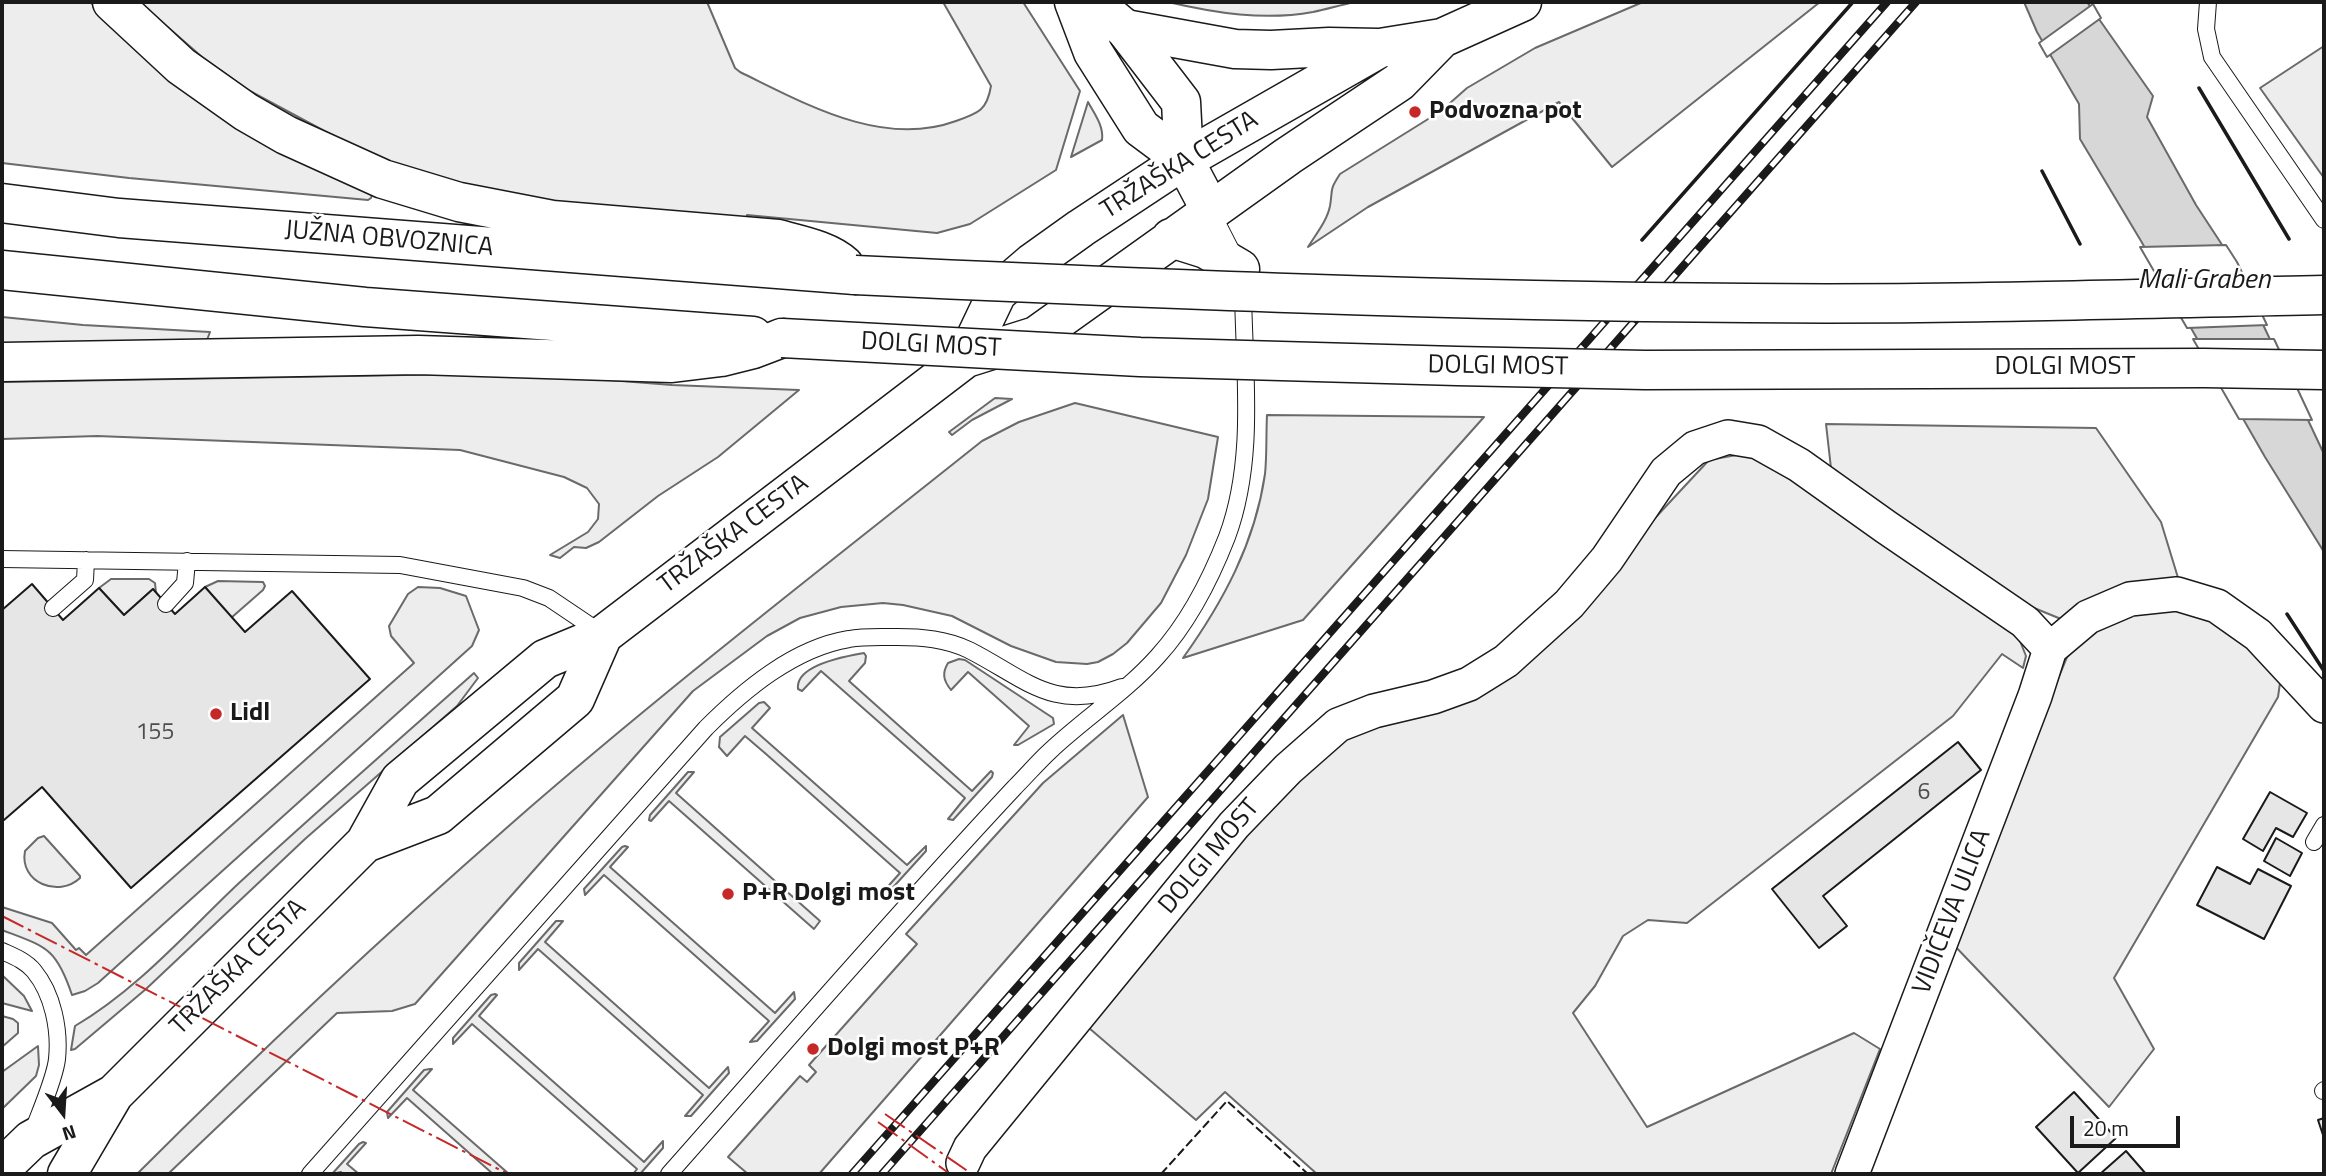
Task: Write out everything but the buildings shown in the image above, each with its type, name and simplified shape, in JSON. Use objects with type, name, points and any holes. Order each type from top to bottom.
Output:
[{"type":"main road","points":[[112,2],[181,66],[246,112],[286,135],[383,179],[459,202],[552,220],[778,255],[839,261],[855,275],[1350,297],[1735,303],[2324,295]]},
{"type":"main road","points":[[1074,2],[1093,52],[1141,128],[1184,160],[1212,211]]},
{"type":"main road","points":[[1093,2],[1125,29],[1181,102],[1184,160]]},
{"type":"main road","name":"TRŽAŠKA CESTA","points":[[966,358],[997,293],[1032,263],[1081,228],[1184,160],[1380,48],[1442,38],[1522,2]]},
{"type":"main road","points":[[1125,29],[1235,49],[1380,48]]},
{"type":"main road","name":"TRŽAŠKA CESTA","points":[[67,1174],[114,1094],[365,843],[400,780],[545,659],[603,635],[966,358],[1036,336],[1171,238],[1399,82],[1442,38]]},
{"type":"main road","name":"JUŽNA OBVOZNICA","points":[[2,204],[132,219],[778,255]]},
{"type":"main road","points":[[1171,238],[1206,249],[1240,269]]},
{"type":"main road","points":[[2,270],[365,307],[672,347]]},
{"type":"main road","name":"DOLGI MOST","points":[[672,347],[782,338],[1140,357],[1457,366],[1645,369],[2324,370]]},
{"type":"main road","points":[[2,362],[418,355],[672,347]]},
{"type":"main road","name":"TRŽAŠKA CESTA","points":[[365,843],[439,815],[575,699],[603,635]]},
{"type":"main road","name":"TRŽAŠKA CESTA","points":[[2,1168],[31,1140],[114,1094]]},
{"type":"street","name":"DOLGI MOST","points":[[962,1169],[971,1148],[1234,825],[1288,769],[1338,725],[1469,684],[1506,661],[1569,604],[1607,559],[1666,472],[1695,448],[1728,437],[1758,442],[1799,465],[2025,622],[2050,649]]},
{"type":"street","points":[[2050,649],[2088,617],[2130,599],[2177,594],[2217,606],[2258,635],[2324,706]]},
{"type":"street","name":"VIDIČEVA ULICA","points":[[1852,1174],[2035,696],[2050,649]]},
{"type":"lane","points":[[2208,2],[2206,29],[2212,57],[2324,219]]},
{"type":"lane","points":[[669,1174],[956,850],[1051,750],[1130,684],[1160,654],[1200,594],[1227,537],[1241,491],[1246,444],[1243,281],[1240,269],[1212,211]]},
{"type":"lane","points":[[2,559],[400,565],[523,588],[549,598],[603,635]]},
{"type":"lane","points":[[53,608],[85,580],[86,560]]},
{"type":"lane","points":[[166,604],[185,583],[187,561]]},
{"type":"lane","points":[[310,1174],[706,728],[742,695],[792,661],[814,650],[849,639],[918,637],[940,640],[969,650],[1047,693],[1088,696],[1130,684]]},
{"type":"lane","points":[[2314,842],[2324,824]]},
{"type":"lane","points":[[2,951],[33,969],[50,1002],[56,1023],[57,1060],[31,1140]]},
{"type":"shaded area","points":[[2,2],[90,2],[170,75],[372,195],[371,198],[368,200],[129,178],[2,163]]},
{"type":"shaded area","points":[[139,2],[707,2],[735,68],[740,72],[845,119],[900,129],[928,128],[956,121],[981,110],[987,100],[991,86],[943,2],[1023,2],[1080,91],[1056,170],[970,224],[937,233],[747,215],[745,223],[494,195],[369,155],[248,90],[202,57]]},
{"type":"shaded area","points":[[1168,2],[1355,2],[1295,15],[1258,16]]},
{"type":"shaded area","points":[[1643,2],[1820,2],[1612,167],[1559,102],[1368,207],[1308,247],[1326,217],[1333,187],[1340,174],[1441,111],[1467,88],[1535,48]]},
{"type":"shaded area","points":[[2324,46],[2324,178],[2260,88]]},
{"type":"shaded area","points":[[1088,102],[1100,125],[1102,140],[1071,157]]},
{"type":"shaded area","points":[[2,317],[83,325],[210,332],[207,340],[2,344]]},
{"type":"shaded area","points":[[520,373],[672,385],[799,390],[718,457],[658,496],[599,542],[586,548],[574,547],[560,558],[550,555],[588,532],[598,519],[599,504],[587,488],[564,477],[460,450],[97,436],[2,439],[2,382]]},
{"type":"shaded area","points":[[995,398],[1012,399],[972,420],[952,435],[949,432]]},
{"type":"shaded area","points":[[1075,403],[1218,437],[1208,499],[1186,555],[1161,603],[1127,643],[1098,662],[1056,662],[1011,646],[952,616],[903,605],[883,603],[841,607],[800,618],[767,636],[693,691],[415,1004],[392,1011],[337,1013],[168,1174],[137,1174],[368,952],[626,726],[982,441],[1019,422]]},
{"type":"shaded area","points":[[1267,415],[1484,417],[1303,620],[1183,658],[1224,593],[1254,524],[1265,474]]},
{"type":"shaded area","points":[[1826,424],[2096,428],[2161,522],[2179,581],[2061,619],[2017,601],[1832,477]]},
{"type":"shaded area","points":[[1742,454],[1761,460],[1970,598],[2010,629],[2020,641],[2026,656],[2023,668],[2002,654],[1953,716],[1687,923],[1648,920],[1623,936],[1595,986],[1573,1013],[1647,1127],[1854,1033],[1880,1049],[1831,1174],[1317,1174],[1225,1092],[1196,1120],[1089,1028],[1205,881],[1344,734],[1436,707],[1642,532],[1709,460]]},
{"type":"shaded area","points":[[111,579],[149,579],[155,583],[156,593],[153,589],[124,615],[99,588]]},
{"type":"shaded area","points":[[218,581],[263,582],[265,586],[231,618],[205,587]]},
{"type":"shaded area","points":[[418,587],[440,588],[466,596],[479,630],[472,646],[98,983],[72,995],[61,967],[48,951],[2,930],[2,907],[52,923],[76,950],[79,948],[86,955],[414,663],[391,636],[389,626],[408,594]]},
{"type":"shaded area","points":[[2155,606],[2221,620],[2281,676],[2278,697],[2114,978],[2154,1049],[2109,1107],[1950,941],[2067,657],[2087,636],[2109,620]]},
{"type":"shaded area","points":[[864,653],[865,663],[849,681],[972,791],[991,771],[993,773],[953,820],[948,819],[965,798],[821,671],[802,691],[798,689],[799,681],[813,668],[834,659]]},
{"type":"shaded area","points":[[965,660],[1053,718],[1054,724],[1014,745],[1029,726],[968,672],[951,690],[948,686],[944,676],[946,667],[948,663]]},
{"type":"shaded area","points":[[474,673],[478,678],[457,706],[305,839],[146,989],[71,1050],[75,1026],[141,977],[268,856]]},
{"type":"shaded area","points":[[764,702],[770,708],[752,728],[907,865],[926,846],[926,851],[887,894],[882,893],[900,873],[766,754],[745,736],[727,756],[719,747],[720,737],[759,703]]},
{"type":"shaded area","points":[[1123,715],[1148,797],[819,1174],[748,1174],[728,1157],[800,1076],[807,1082],[816,1072],[809,1065],[917,944],[906,934],[1043,783]]},
{"type":"shaded area","points":[[688,772],[694,772],[676,793],[820,921],[814,929],[669,801],[651,821],[649,820],[650,815]]},
{"type":"shaded area","points":[[44,836],[80,878],[62,887],[52,887],[34,879],[28,872],[25,851],[38,838]]},
{"type":"shaded area","points":[[625,846],[628,847],[610,867],[775,1013],[794,992],[795,999],[757,1041],[750,1042],[769,1021],[604,875],[585,895],[584,889]]},
{"type":"shaded area","points":[[556,921],[563,921],[545,942],[709,1088],[728,1067],[729,1073],[691,1116],[685,1116],[703,1095],[538,949],[519,970],[519,963]]},
{"type":"shaded area","points":[[2,975],[24,996],[32,1011],[2,1003]]},
{"type":"shaded area","points":[[491,995],[497,995],[479,1016],[644,1162],[663,1141],[663,1148],[640,1174],[633,1174],[637,1169],[472,1024],[453,1044],[453,1038]]},
{"type":"shaded area","points":[[2,1016],[18,1023],[18,1033],[2,1047]]},
{"type":"shaded area","points":[[38,1046],[39,1065],[36,1076],[2,1109],[2,1072]]},
{"type":"shaded area","points":[[432,1069],[413,1090],[509,1174],[493,1174],[407,1098],[388,1118],[387,1112],[424,1070]]},
{"type":"shaded area","points":[[366,1143],[347,1164],[359,1174],[332,1174],[359,1144]]},
{"type":"water","name":"Mali Graben","points":[[2024,2],[2087,2],[2153,96],[2147,117],[2196,205],[2234,263],[2324,454],[2324,552],[2265,457],[2080,139],[2079,104],[2037,32]]},
{"type":"pier","points":[[2093,4],[2101,18],[2047,57],[2039,43]]},
{"type":"pier","points":[[2226,245],[2267,325],[2187,328],[2140,247]]},
{"type":"pier","points":[[2193,339],[2274,339],[2312,420],[2239,419]]},
{"type":"railway","points":[[852,1174],[1887,2]]},
{"type":"railway","points":[[882,1174],[1916,2]]},
{"type":"fence","points":[[1161,1174],[1227,1101],[1308,1174]]},
{"type":"wall","points":[[1642,240],[1853,2]]},
{"type":"wall","points":[[2199,88],[2289,239]]},
{"type":"wall","points":[[2042,171],[2080,244]]},
{"type":"wall","points":[[2287,614],[2324,671]]},
{"type":"power","points":[[2,916],[508,1174]]},
{"type":"power","points":[[885,1114],[972,1174]]},
{"type":"power","points":[[878,1122],[950,1174]]},
{"type":"place","name":"Podvozna pot","points":[[1415,112]]},
{"type":"place","name":"Lidl","points":[[216,714]]},
{"type":"place","name":"P+R Dolgi most","points":[[728,894]]},
{"type":"place","name":"Dolgi most P+R","points":[[813,1049]]}]
